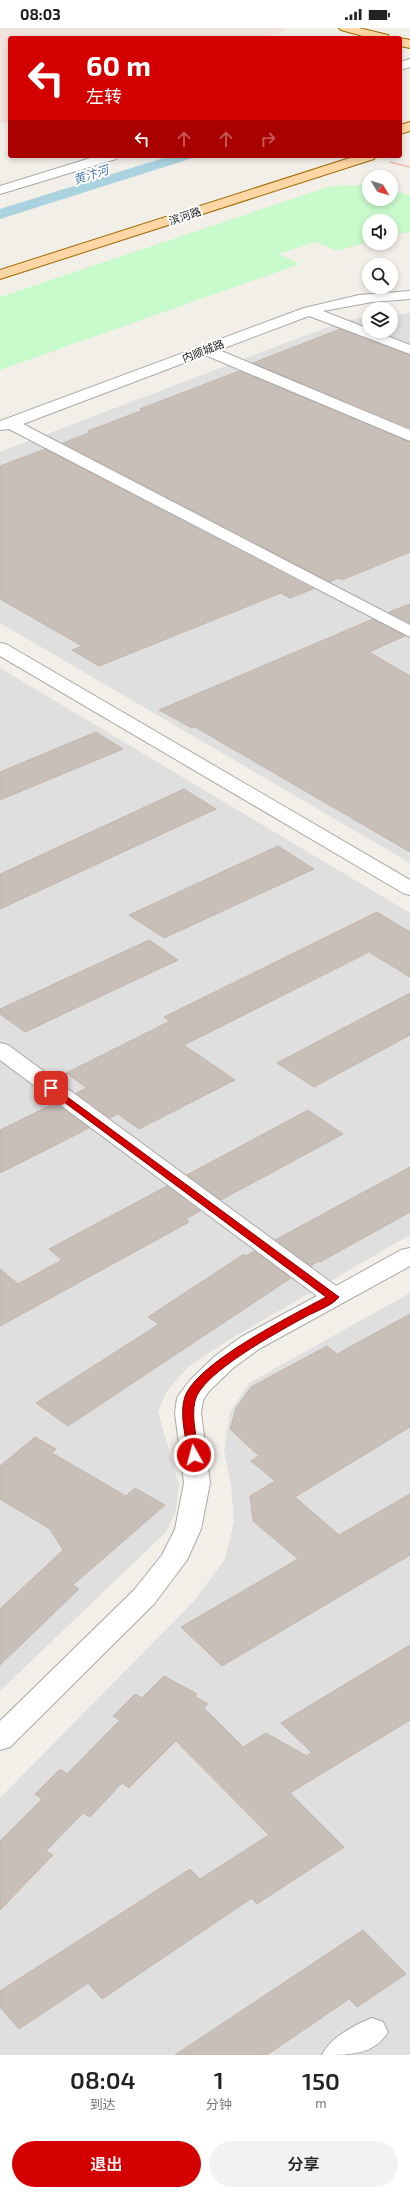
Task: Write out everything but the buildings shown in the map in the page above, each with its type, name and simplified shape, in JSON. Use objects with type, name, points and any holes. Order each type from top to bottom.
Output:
[{"type":"main road","points":[[345,28],[376,36]]},
{"type":"main road","name":"滨河路","points":[[30,251],[319,158]]},
{"type":"main road","name":"滨河路","points":[[0,276],[363,158]]},
{"type":"street","points":[[0,190],[104,158]]},
{"type":"street","name":"内顺城路","points":[[5,425],[309,310],[353,299],[410,295]]},
{"type":"street","points":[[309,310],[410,350]]},
{"type":"street","points":[[206,350],[410,436]]},
{"type":"street","points":[[5,425],[410,632]]},
{"type":"street","points":[[0,648],[410,889]]},
{"type":"street","points":[[0,1050],[334,1297]]},
{"type":"street","points":[[0,1738],[144,1597],[173,1560],[188,1529],[197,1483],[188,1413],[190,1398],[200,1384],[224,1362],[250,1343],[410,1256]]},
{"type":"street","points":[[338,2055],[372,2032]]},
{"type":"shaded area","points":[[0,28],[281,28],[289,30],[269,36],[8,36],[8,122],[0,124]]},
{"type":"shaded area","points":[[410,313],[410,863],[0,623],[0,452],[346,320],[362,318],[362,338],[398,338],[398,314]]},
{"type":"shaded area","points":[[0,668],[410,913],[410,1235],[227,1341],[189,1366],[167,1391],[158,1412],[179,1485],[176,1511],[166,1532],[0,1691]]},
{"type":"shaded area","points":[[410,1293],[410,2055],[0,2055],[0,1798],[195,1600],[225,1559],[234,1522],[231,1485],[224,1450],[230,1412],[249,1383]]},
{"type":"green space","points":[[362,185],[362,206],[398,206],[398,192],[410,195],[410,232],[398,234],[398,214],[362,214],[362,243],[337,251],[316,242],[279,254],[300,264],[0,370],[0,297],[331,186]]},
{"type":"water","points":[[164,158],[193,158],[0,219],[0,209]]},
{"type":"route","points":[[51,1088],[334,1297],[250,1343],[224,1362],[200,1384],[190,1398],[188,1413],[194,1455]]},
{"type":"water label","name":"黄汴河","points":[[91,175]]}]
